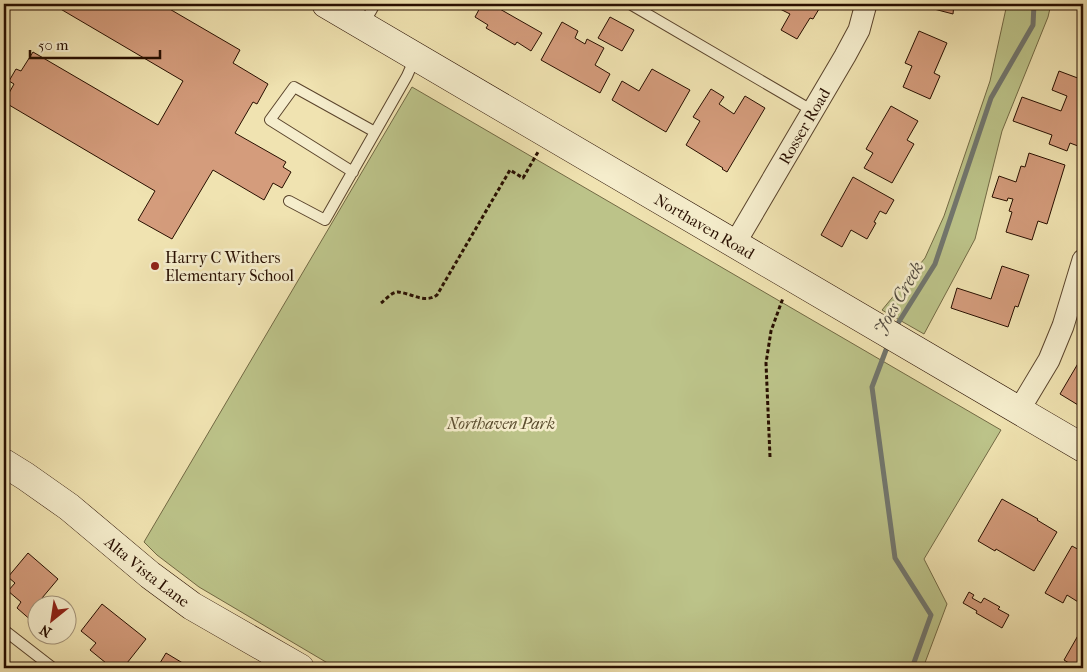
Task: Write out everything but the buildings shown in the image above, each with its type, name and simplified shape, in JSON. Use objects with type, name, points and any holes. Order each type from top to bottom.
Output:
[{"type":"street","name":"Northaven Road","points":[[326,4],[369,15],[416,57],[1083,448]]},
{"type":"street","name":"Rosser Road","points":[[734,245],[859,30],[866,4]]},
{"type":"street","points":[[1019,410],[1049,360],[1063,326],[1083,262]]},
{"type":"street","name":"Alta Vista Lane","points":[[4,463],[69,506],[150,575],[192,606],[300,668]]},
{"type":"lane","points":[[630,4],[813,111]]},
{"type":"lane","points":[[289,201],[326,220],[416,57]]},
{"type":"lane","points":[[353,172],[270,120],[294,87],[375,132]]},
{"type":"lane","points":[[4,630],[53,668]]},
{"type":"path","points":[[381,303],[392,294],[398,292],[423,298],[433,298],[437,295],[510,170],[523,178],[538,151]]},
{"type":"path","points":[[770,457],[766,363],[771,331],[784,295]]},
{"type":"green space","points":[[1007,4],[1051,4],[1048,17],[1002,131],[975,239],[924,334],[882,310],[925,258],[944,216],[990,81]]},
{"type":"green space","name":"Northaven Park","points":[[412,87],[1001,430],[924,559],[947,604],[923,668],[336,668],[199,587],[157,555],[144,542]]},
{"type":"waterway","name":"Joes Creek","points":[[895,328],[935,264],[991,98],[1033,25],[1034,4]]},
{"type":"waterway","name":"Joes Creek","points":[[889,342],[872,387],[895,558],[931,615],[912,668]]},
{"type":"place","name":"Harry C Withers Elementary School","points":[[155,266]]}]
